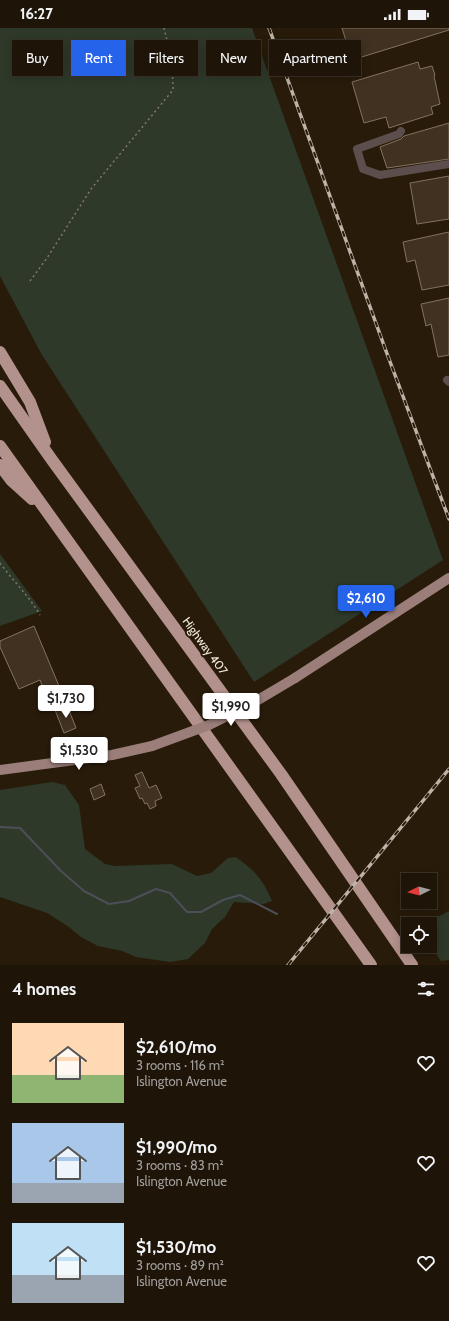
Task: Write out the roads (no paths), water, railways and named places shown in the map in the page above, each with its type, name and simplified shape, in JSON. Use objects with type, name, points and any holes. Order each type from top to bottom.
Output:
[{"type":"highway","points":[[0,352],[30,402],[52,460]]},
{"type":"highway","name":"Highway 407","points":[[0,386],[52,460],[281,774],[412,965]]},
{"type":"highway","points":[[0,446],[371,965]]},
{"type":"highway","points":[[0,465],[11,480],[48,513]]},
{"type":"main road","points":[[0,770],[112,755],[152,746],[209,725],[254,702],[295,678],[449,578]]},
{"type":"lane","points":[[401,131],[399,134],[357,149],[363,169],[380,175],[449,164]]},
{"type":"waterway","points":[[0,827],[20,828],[61,871],[84,891],[109,904],[129,901],[156,889],[170,893],[187,912],[201,912],[223,900],[240,895],[277,914]]},
{"type":"railway","points":[[269,28],[386,351],[449,519]]},
{"type":"railway","points":[[288,965],[449,769]]}]
